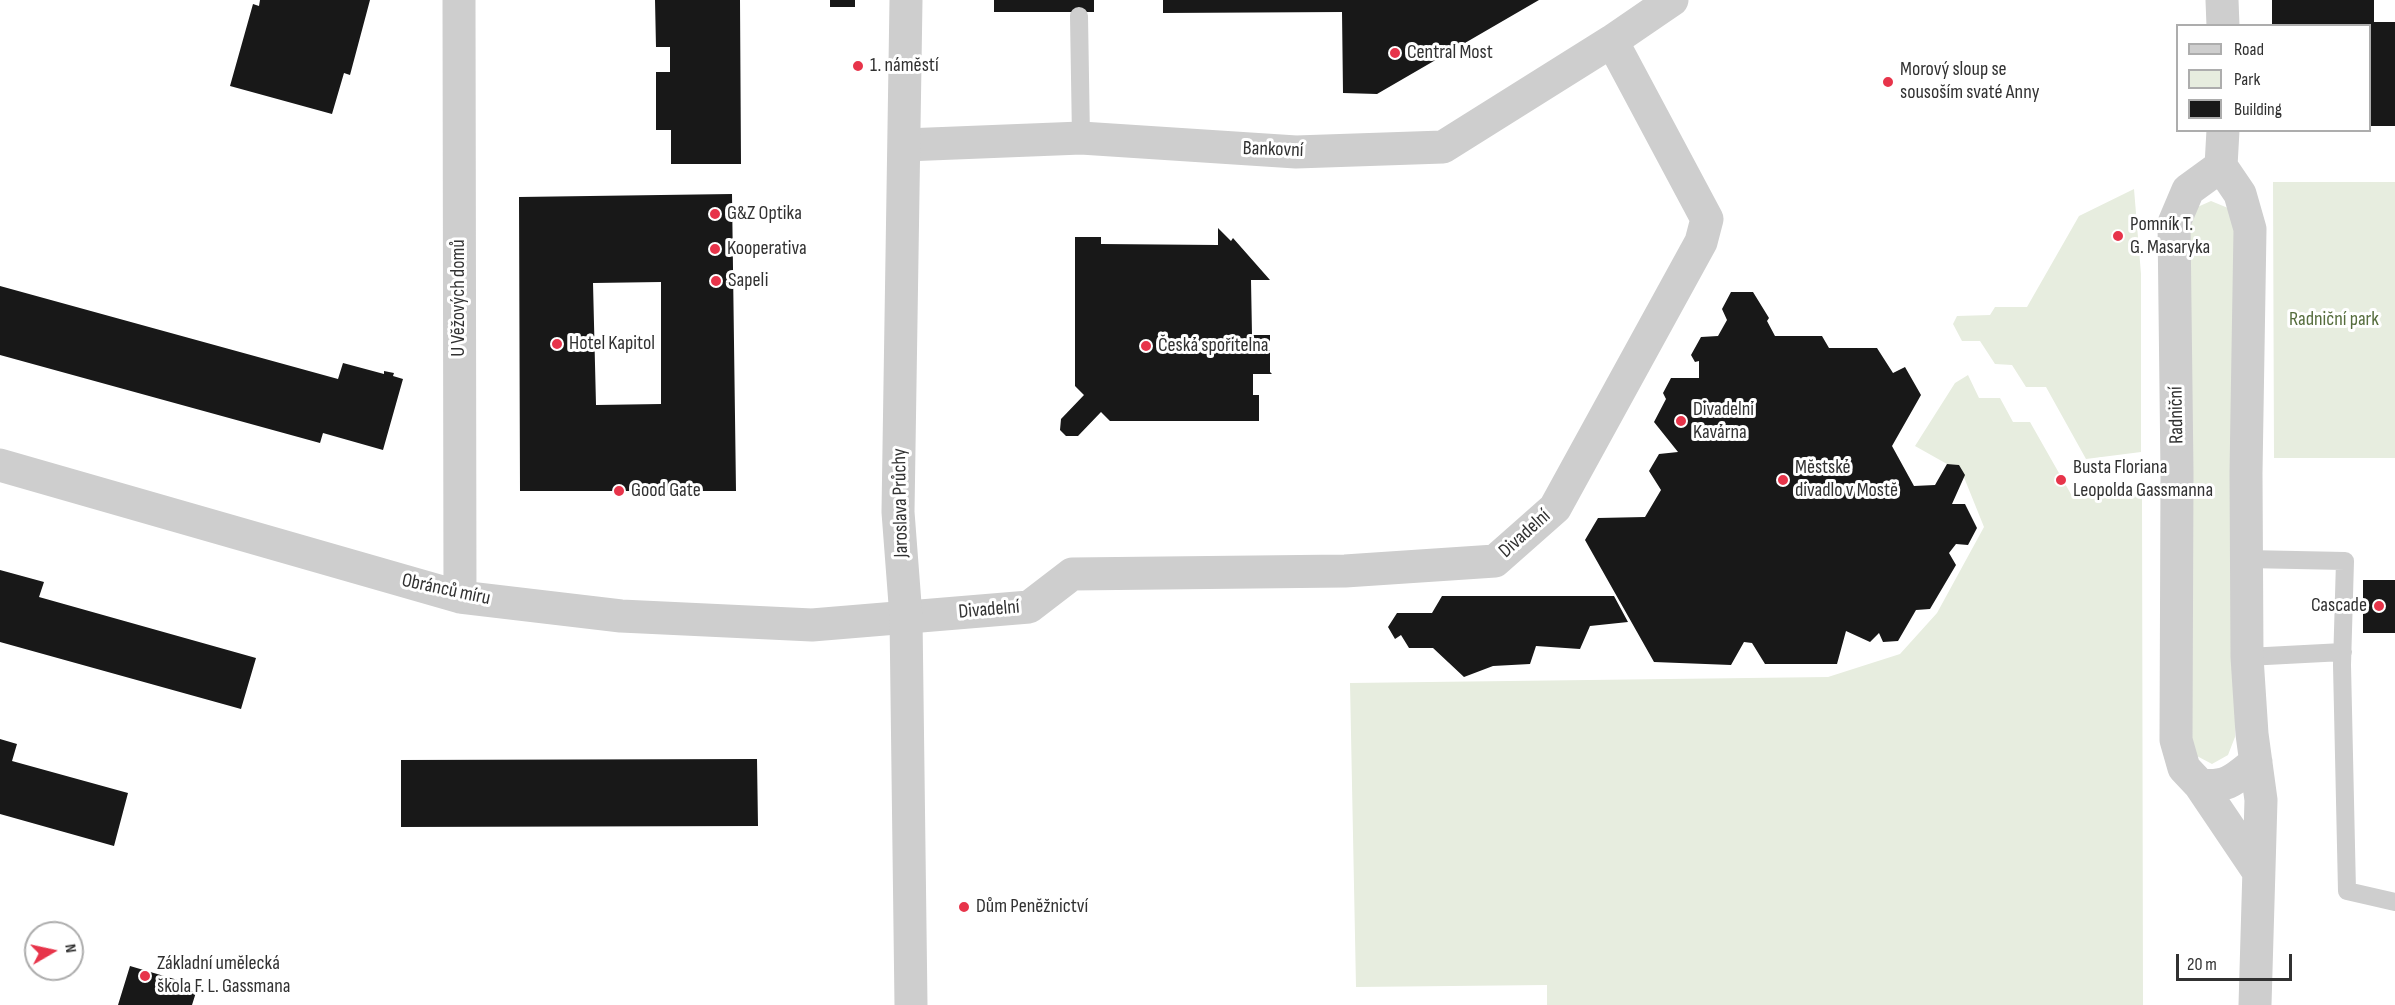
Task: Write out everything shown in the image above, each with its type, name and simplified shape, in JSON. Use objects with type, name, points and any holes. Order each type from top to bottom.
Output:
[{"type":"street","name":"U Věžových domů","points":[[459,0],[460,597]]},
{"type":"street","name":"Jaroslava Průchy","points":[[906,0],[898,512],[906,617],[911,1005]]},
{"type":"street","points":[[1612,41],[1672,0]]},
{"type":"street","points":[[2222,0],[2223,24]]},
{"type":"street","name":"Bankovní","points":[[905,145],[1081,138],[1296,152],[1443,147],[1612,41]]},
{"type":"street","name":"Divadelní","points":[[906,617],[1029,607],[1072,574],[1345,571],[1495,561],[1555,508],[1701,242],[1707,219],[1612,41]]},
{"type":"street","points":[[2223,132],[2221,166],[2240,194],[2250,228],[2247,657],[2261,800],[2255,1005]]},
{"type":"street","name":"Radniční","points":[[2221,166],[2188,190],[2174,224],[2177,474],[2176,740],[2184,768],[2200,784],[2258,871]]},
{"type":"street","name":"Obránců míru","points":[[0,465],[460,597],[621,616],[812,625],[906,617]]},
{"type":"street","points":[[2200,784],[2218,787],[2226,784],[2256,762]]},
{"type":"lane","points":[[1079,16],[1081,138]]},
{"type":"lane","points":[[2247,559],[2345,561],[2343,652],[2347,891],[2395,902]]},
{"type":"lane","points":[[2247,657],[2343,652]]},
{"type":"green space","name":"Radniční park","points":[[2273,182],[2395,182],[2395,458],[2274,458]]},
{"type":"green space","points":[[2134,189],[2141,274],[2141,452],[2086,459],[2046,387],[2026,387],[2012,365],[1995,364],[1980,341],[1962,341],[1953,324],[1957,316],[1990,315],[1995,307],[2027,307],[2079,216]]},
{"type":"green space","points":[[2211,201],[2228,208],[2234,227],[2235,737],[2228,755],[2212,764],[2195,755],[2188,737],[2187,227],[2193,209]]},
{"type":"green space","points":[[1968,375],[1979,398],[2000,398],[2013,422],[2030,422],[2072,496],[2142,495],[2143,1005],[1547,1005],[1547,985],[1356,987],[1350,683],[1828,677],[1900,654],[1937,613],[1984,527],[1959,465],[1947,464],[1915,446],[1955,383]]},
{"type":"building","points":[[260,0],[370,0],[350,75],[344,73],[332,114],[230,86],[253,4],[259,6]]},
{"type":"building","points":[[655,0],[740,0],[741,164],[671,164],[671,130],[656,130],[656,72],[670,72],[670,47],[656,47]]},
{"type":"building","points":[[830,0],[855,0],[855,7],[830,7]]},
{"type":"building","points":[[994,0],[1094,0],[1094,12],[994,12]]},
{"type":"building","name":"Central Most","points":[[1163,0],[1539,0],[1377,94],[1343,93],[1342,12],[1163,13]]},
{"type":"building","points":[[2272,0],[2374,0],[2374,22],[2395,22],[2395,126],[2371,126],[2371,24],[2272,24]]},
{"type":"building","name":"Hotel Kapitol","points":[[732,194],[736,491],[520,491],[519,197]],"holes":[[[661,282],[661,404],[596,405],[593,283]]]},
{"type":"building","points":[[1218,228],[1231,241],[1233,238],[1270,280],[1251,280],[1252,335],[1270,335],[1270,372],[1272,374],[1253,374],[1253,395],[1259,395],[1259,421],[1110,421],[1101,412],[1078,436],[1066,436],[1060,430],[1061,419],[1084,395],[1075,386],[1075,237],[1101,237],[1101,244],[1218,245]]},
{"type":"building","points":[[0,286],[338,379],[343,363],[384,374],[384,371],[394,373],[393,376],[403,379],[383,450],[323,433],[320,443],[0,355]]},
{"type":"building","name":"Městské divadlo v Mostě","points":[[1731,292],[1753,292],[1769,318],[1767,321],[1775,336],[1822,336],[1829,348],[1877,348],[1893,373],[1905,367],[1921,395],[1892,446],[1914,486],[1935,485],[1947,464],[1959,465],[1965,475],[1952,504],[1965,504],[1977,528],[1968,545],[1956,544],[1949,553],[1956,565],[1930,609],[1916,610],[1898,641],[1883,642],[1879,633],[1870,642],[1846,631],[1837,664],[1765,664],[1752,643],[1744,642],[1731,665],[1654,662],[1585,540],[1598,518],[1645,517],[1661,490],[1649,471],[1659,454],[1678,452],[1654,422],[1666,399],[1663,393],[1671,378],[1699,378],[1699,361],[1695,362],[1691,355],[1701,337],[1718,336],[1727,320],[1722,309]]},
{"type":"building","points":[[0,570],[44,582],[39,597],[256,658],[241,709],[0,642]]},
{"type":"building","name":"Cascade","points":[[2363,580],[2395,580],[2395,633],[2363,633]]},
{"type":"building","points":[[1442,596],[1614,596],[1628,622],[1590,626],[1580,649],[1536,646],[1530,664],[1493,666],[1464,677],[1433,648],[1409,648],[1401,635],[1395,639],[1388,627],[1397,613],[1432,613]]},
{"type":"building","points":[[0,739],[17,744],[12,761],[128,793],[114,846],[0,814]]},
{"type":"building","points":[[757,759],[758,826],[401,827],[401,760]]},
{"type":"building","name":"Základní umělecká škola F. L. Gassmana","points":[[130,966],[198,986],[192,1005],[118,1005]]},
{"type":"place","name":"Central Most","points":[[1395,53]]},
{"type":"place","name":"1. náměstí","points":[[858,66]]},
{"type":"place","name":"Morový sloup se sousoším svaté Anny","points":[[1888,82]]},
{"type":"place","name":"G&Z Optika","points":[[715,214]]},
{"type":"place","name":"Pomník T. G. Masaryka","points":[[2118,236]]},
{"type":"place","name":"Kooperativa","points":[[715,249]]},
{"type":"place","name":"Sapeli","points":[[716,281]]},
{"type":"place","name":"Hotel Kapitol","points":[[557,344]]},
{"type":"place","name":"Česká spořitelna","points":[[1146,346]]},
{"type":"place","name":"Divadelní Kavárna","points":[[1681,421]]},
{"type":"place","name":"Městské divadlo v Mostě","points":[[1783,480]]},
{"type":"place","name":"Busta Floriana Leopolda Gassmanna","points":[[2061,480]]},
{"type":"place","name":"Good Gate","points":[[619,491]]},
{"type":"place","name":"Cascade","points":[[2379,606]]},
{"type":"place","name":"Dům Peněžnictví","points":[[964,907]]},
{"type":"place","name":"Základní umělecká škola F. L. Gassmana","points":[[145,976]]}]
